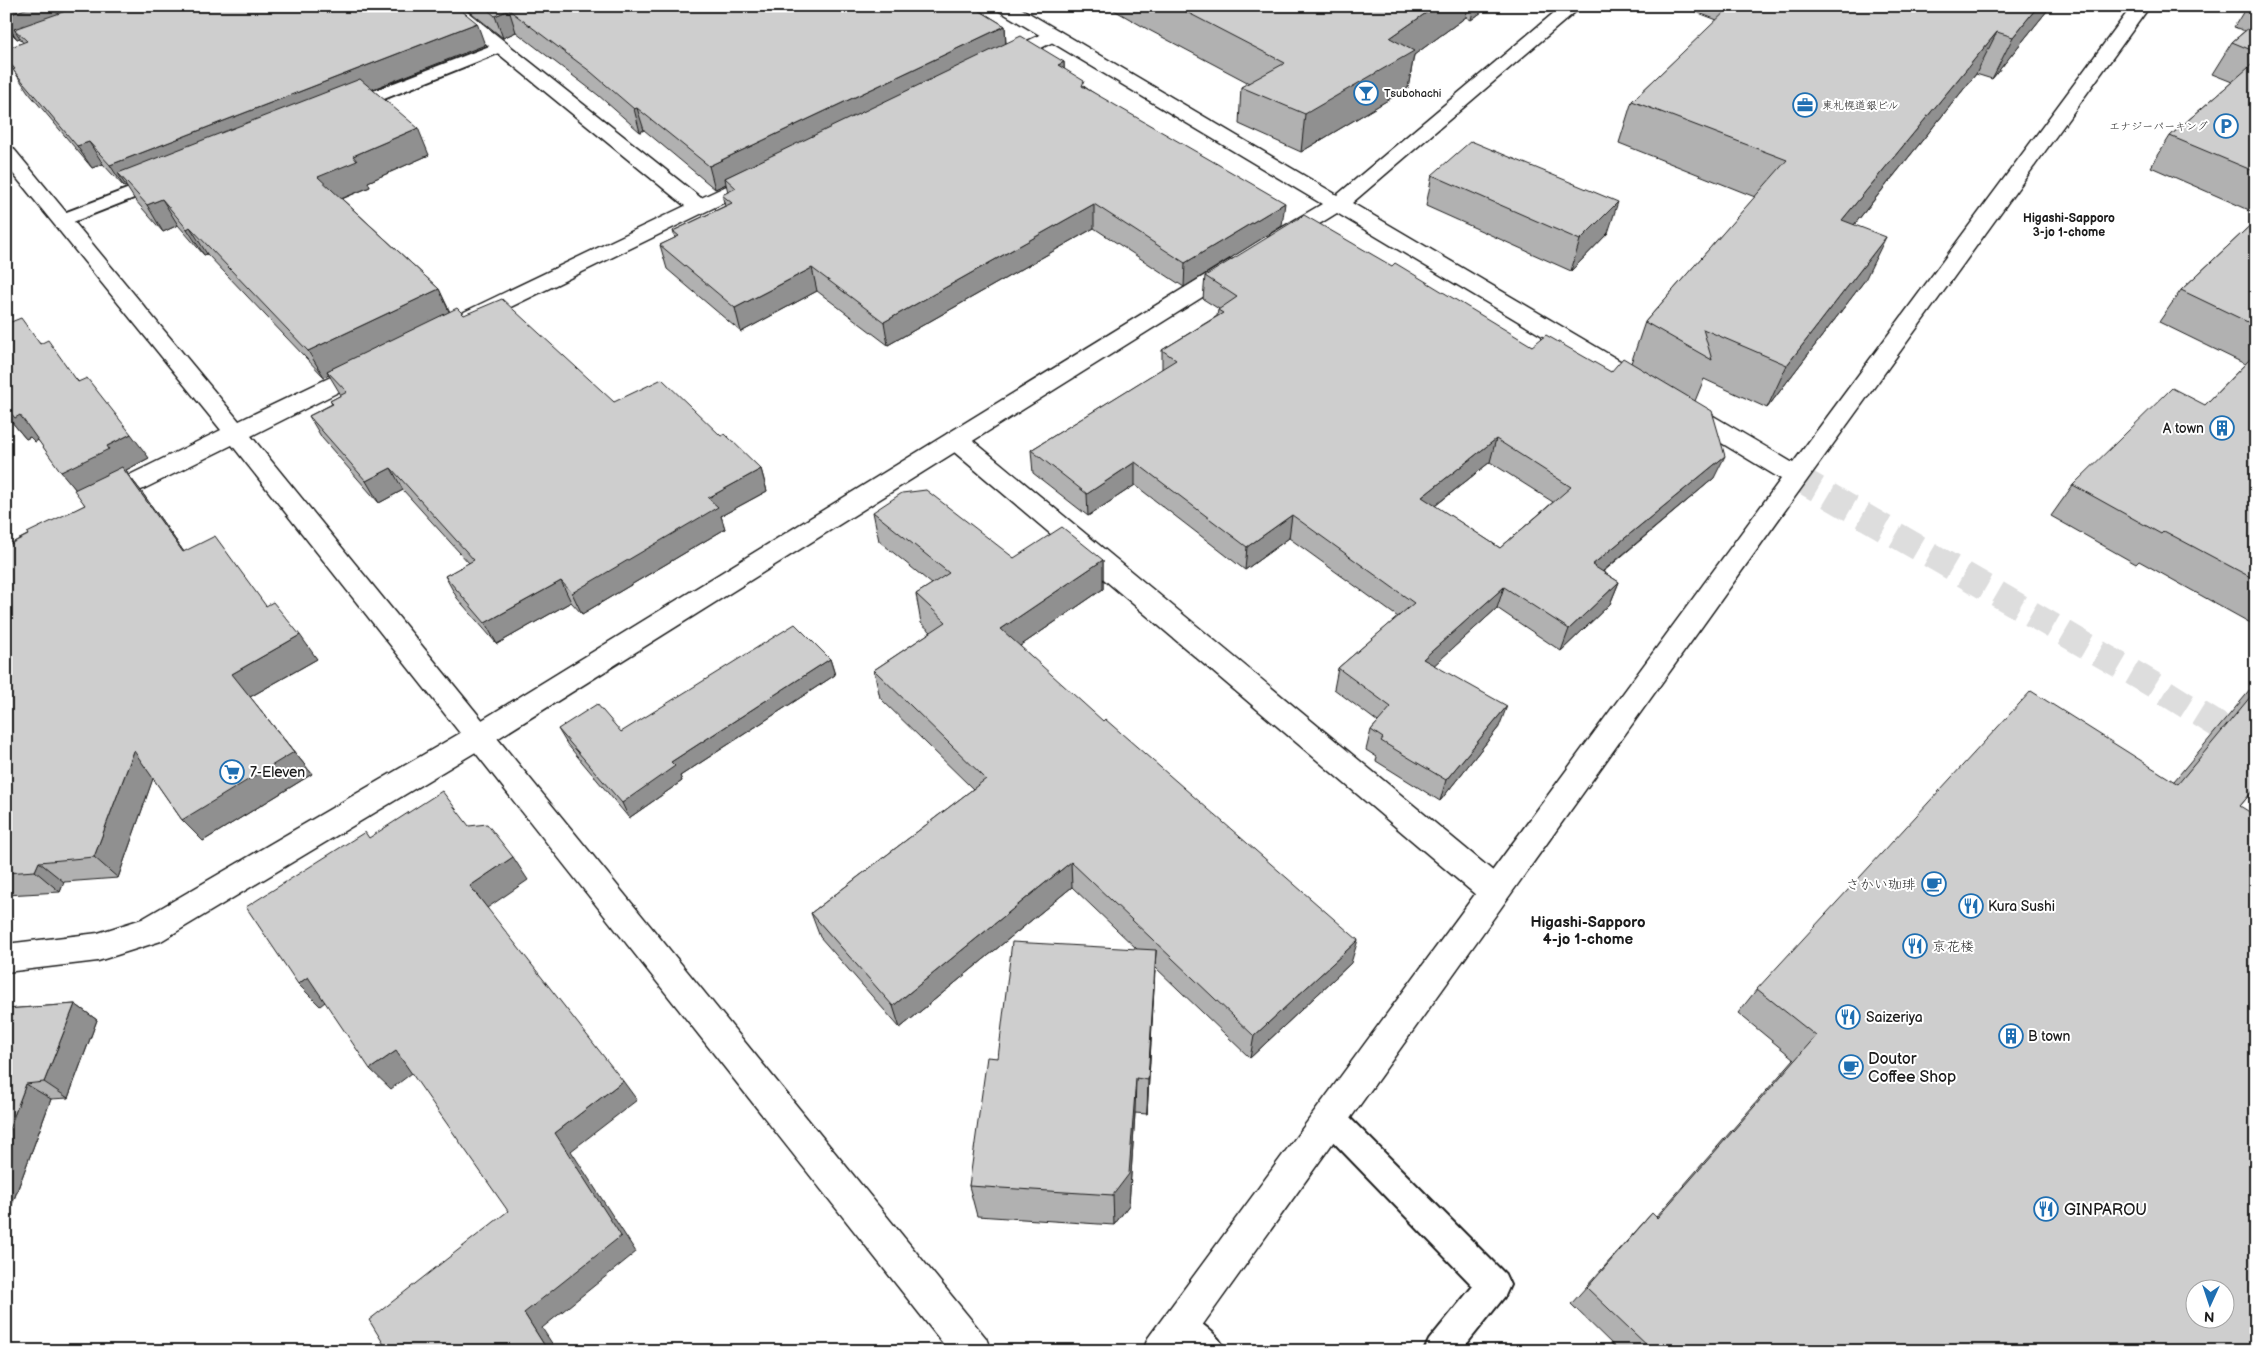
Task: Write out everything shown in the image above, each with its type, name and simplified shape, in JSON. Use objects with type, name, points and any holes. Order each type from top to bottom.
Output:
[{"type":"street","points":[[449,6],[700,207]]},
{"type":"street","points":[[1004,6],[1339,203],[1795,476]]},
{"type":"street","points":[[6,958],[98,947],[150,931],[479,736],[1339,203],[1574,6]]},
{"type":"street","points":[[1170,1339],[1329,1117],[1749,544],[1795,476],[2141,6]]},
{"type":"street","points":[[982,70],[1053,35]]},
{"type":"street","points":[[6,152],[235,432],[973,1351]]},
{"type":"street","points":[[458,324],[770,172]]},
{"type":"street","points":[[85,507],[387,359]]},
{"type":"street","points":[[956,440],[1494,891]]},
{"type":"lane","points":[[336,112],[500,47]]},
{"type":"lane","points":[[62,220],[180,173]]},
{"type":"lane","points":[[1329,1117],[1494,1285],[1440,1351]]},
{"type":"lane","points":[[1170,1339],[1210,1351]]},
{"type":"building","points":[[6,6],[33,6],[6,16]]},
{"type":"building","points":[[80,6],[456,6],[477,23],[110,165],[89,142],[77,146],[13,70],[15,69],[6,59],[10,57],[6,49],[27,41],[14,29]]},
{"type":"building","points":[[483,6],[972,6],[1005,26],[709,166],[637,108],[634,109],[591,72],[509,10],[495,16]]},
{"type":"building","points":[[1175,6],[1436,6],[1390,38],[1414,51],[1305,114],[1241,87],[1285,63]]},
{"type":"building","points":[[1731,6],[2038,6],[2013,37],[1997,32],[1842,220],[1886,237],[1787,365],[1703,329],[1712,360],[1645,322],[1787,160],[1632,101]]},
{"type":"building","points":[[2256,22],[2256,52],[2232,42]]},
{"type":"building","points":[[1021,36],[1064,62],[1058,65],[1084,81],[1082,86],[1285,203],[1185,263],[1094,204],[884,322],[812,268],[735,308],[660,245],[679,236],[673,231],[732,203],[722,195],[736,188],[725,178]]},
{"type":"building","points":[[2256,61],[2256,172],[2170,136]]},
{"type":"building","points":[[360,79],[418,128],[353,156],[357,161],[318,177],[439,289],[308,351],[190,227],[187,229],[162,199],[147,205],[118,173]]},
{"type":"building","points":[[1471,141],[1618,202],[1580,240],[1432,175]]},
{"type":"building","points":[[1304,215],[1392,266],[1395,263],[1532,346],[1546,335],[1611,372],[1623,358],[1712,411],[1725,456],[1592,565],[1619,582],[1569,629],[1504,587],[1423,659],[1507,706],[1446,780],[1381,741],[1383,738],[1371,730],[1391,707],[1338,668],[1414,603],[1292,515],[1247,547],[1135,462],[1087,494],[1031,450],[1176,360],[1162,350],[1223,313],[1218,310],[1237,297],[1205,276]],"holes":[[[1496,439],[1571,487],[1500,548],[1422,497]]]},
{"type":"building","points":[[2256,220],[2256,326],[2181,290]]},
{"type":"building","points":[[502,299],[614,402],[662,379],[721,436],[725,434],[761,469],[708,498],[718,507],[572,593],[561,581],[485,623],[445,576],[474,560],[391,468],[366,481],[309,416],[333,404],[330,401],[347,392],[327,371],[457,308],[464,315]]},
{"type":"building","points":[[21,318],[40,344],[48,340],[78,382],[87,378],[131,434],[107,446],[109,449],[61,472],[20,415],[15,418],[10,412],[6,414],[6,324]]},
{"type":"building","points":[[2256,353],[2256,580],[2164,531],[2161,534],[2073,485],[2172,388],[2205,405]]},
{"type":"building","points":[[122,467],[183,552],[215,536],[266,606],[273,602],[300,635],[232,674],[294,752],[182,820],[134,751],[94,857],[39,862],[35,871],[6,873],[6,546],[28,535],[27,533],[85,505],[74,490]]},
{"type":"building","points":[[926,490],[1014,558],[1062,527],[1103,560],[1001,629],[1103,721],[1105,719],[1358,940],[1254,1036],[1071,862],[893,1006],[811,913],[986,779],[874,670],[946,622],[916,594],[949,573],[873,512],[902,493]]},
{"type":"building","points":[[795,624],[830,659],[671,762],[675,766],[622,803],[558,729],[597,704],[621,732]]},
{"type":"building","name":"B town","points":[[2256,690],[2256,787],[2240,806],[2256,816],[2256,1351],[1653,1351],[1587,1288],[1652,1213],[1657,1218],[1816,1036],[1757,989],[2031,691],[2178,784]]},
{"type":"building","points":[[442,791],[469,826],[487,824],[513,857],[470,886],[623,1081],[555,1133],[621,1236],[524,1313],[548,1351],[388,1351],[369,1320],[508,1211],[396,1051],[370,1069],[308,977],[298,984],[246,907],[365,832],[369,838]]},
{"type":"building","points":[[1012,942],[1156,950],[1148,1080],[1136,1078],[1129,1174],[1113,1195],[969,1186],[987,1057],[998,1058]]},
{"type":"building","points":[[75,1004],[44,1082],[26,1084],[6,1137],[6,1009]]},
{"type":"tunnel","points":[[1795,476],[2152,684],[2256,749]]},
{"type":"place","name":"Tsubohachi","points":[[1366,93]]},
{"type":"place","name":"東札幌道銀ビル","points":[[1805,105]]},
{"type":"place","name":"エナジーパーキング","points":[[2226,126]]},
{"type":"place","name":"A town","points":[[2222,428]]},
{"type":"place","name":"7-Eleven","points":[[232,772]]},
{"type":"place","name":"さかい珈琲","points":[[1934,884]]},
{"type":"place","name":"Kura Sushi","points":[[1971,906]]},
{"type":"place","name":"京花楼","points":[[1915,946]]},
{"type":"place","name":"Saizeriya","points":[[1848,1017]]},
{"type":"place","name":"B town","points":[[2011,1036]]},
{"type":"place","name":"Doutor Coffee Shop","points":[[1851,1067]]},
{"type":"place","name":"GINPAROU","points":[[2046,1209]]},
{"type":"district","name":"Higashi-Sapporo 3-jo 1-chome","points":[[2069,225]]},
{"type":"district","name":"Higashi-Sapporo 4-jo 1-chome","points":[[1588,930]]}]
